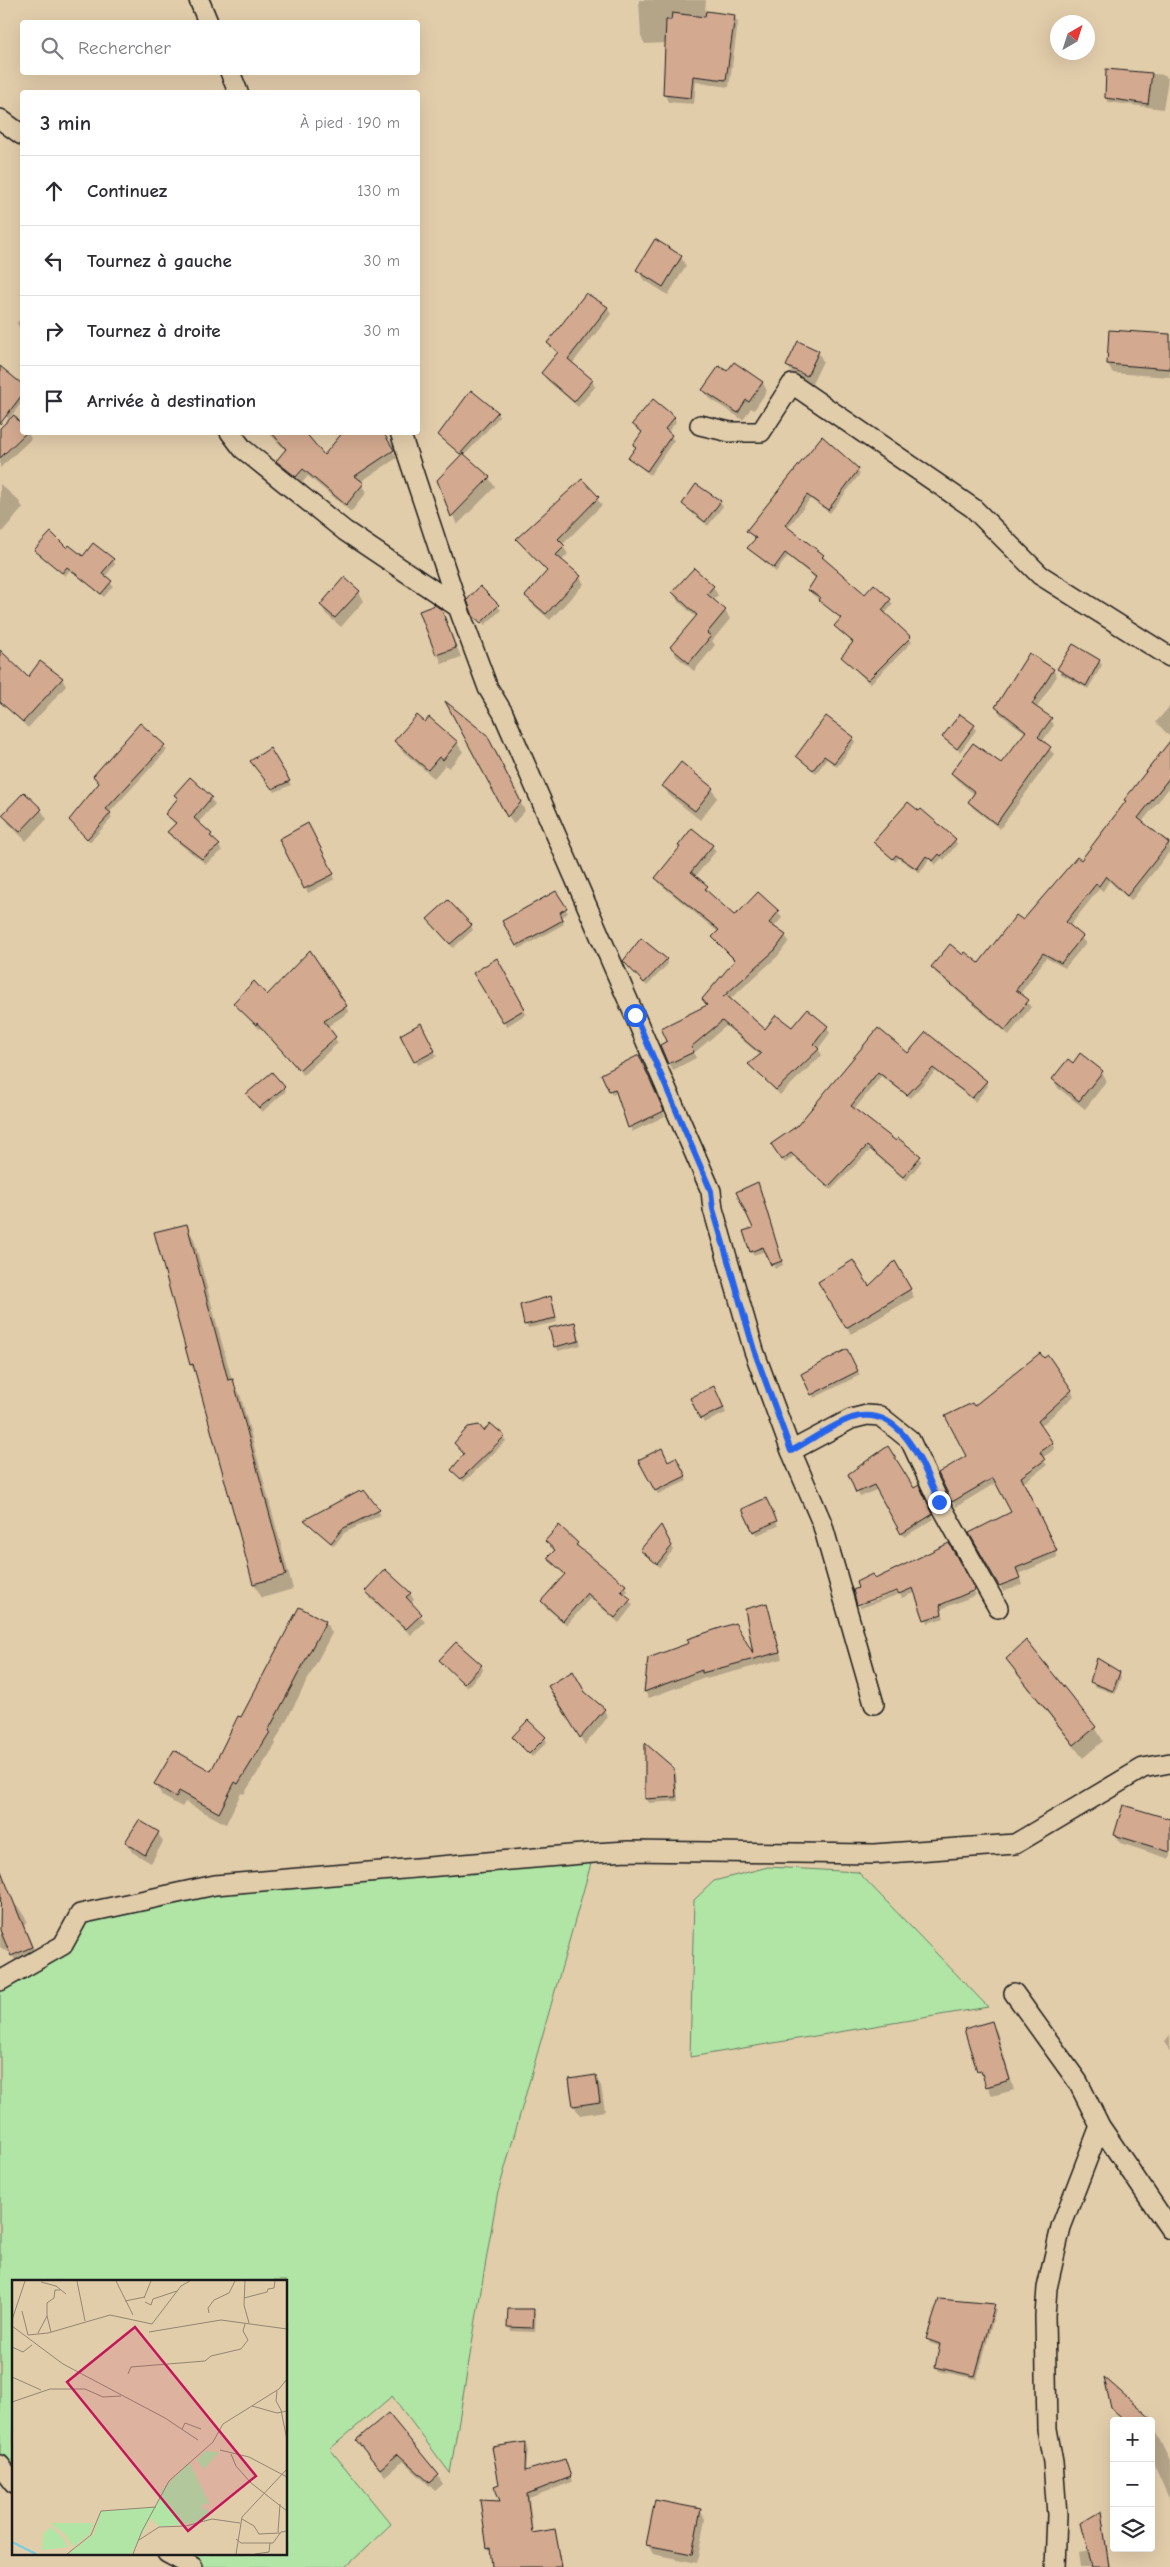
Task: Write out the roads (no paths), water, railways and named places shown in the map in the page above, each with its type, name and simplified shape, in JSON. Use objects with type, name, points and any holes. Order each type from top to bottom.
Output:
[{"type":"street","points":[[199,0],[207,20]]},
{"type":"street","points":[[231,75],[237,90]]},
{"type":"street","points":[[0,119],[20,134]]},
{"type":"street","points":[[700,425],[730,432],[761,432],[792,384],[973,508],[1040,575],[1170,657]]},
{"type":"street","points":[[232,435],[243,450],[345,531],[458,607]]},
{"type":"street","points":[[401,435],[458,607],[488,688],[504,713],[711,1191],[713,1209],[754,1350],[791,1451],[822,1523],[874,1704]]},
{"type":"street","points":[[791,1451],[851,1419],[867,1415],[880,1416],[910,1440],[939,1502],[998,1608]]},
{"type":"street","points":[[0,1982],[62,1945],[80,1914],[215,1885],[431,1865],[628,1851],[874,1854],[1015,1844],[1143,1768],[1170,1763]]},
{"type":"street","points":[[1014,1992],[1078,2082],[1100,2126],[1170,2229]]},
{"type":"street","points":[[1054,2567],[1056,2515],[1053,2462],[1047,2429],[1045,2316],[1047,2288],[1061,2227],[1100,2126]]},
{"type":"street","points":[[0,2465],[12,2480]]},
{"type":"street","points":[[169,2554],[193,2567]]}]
